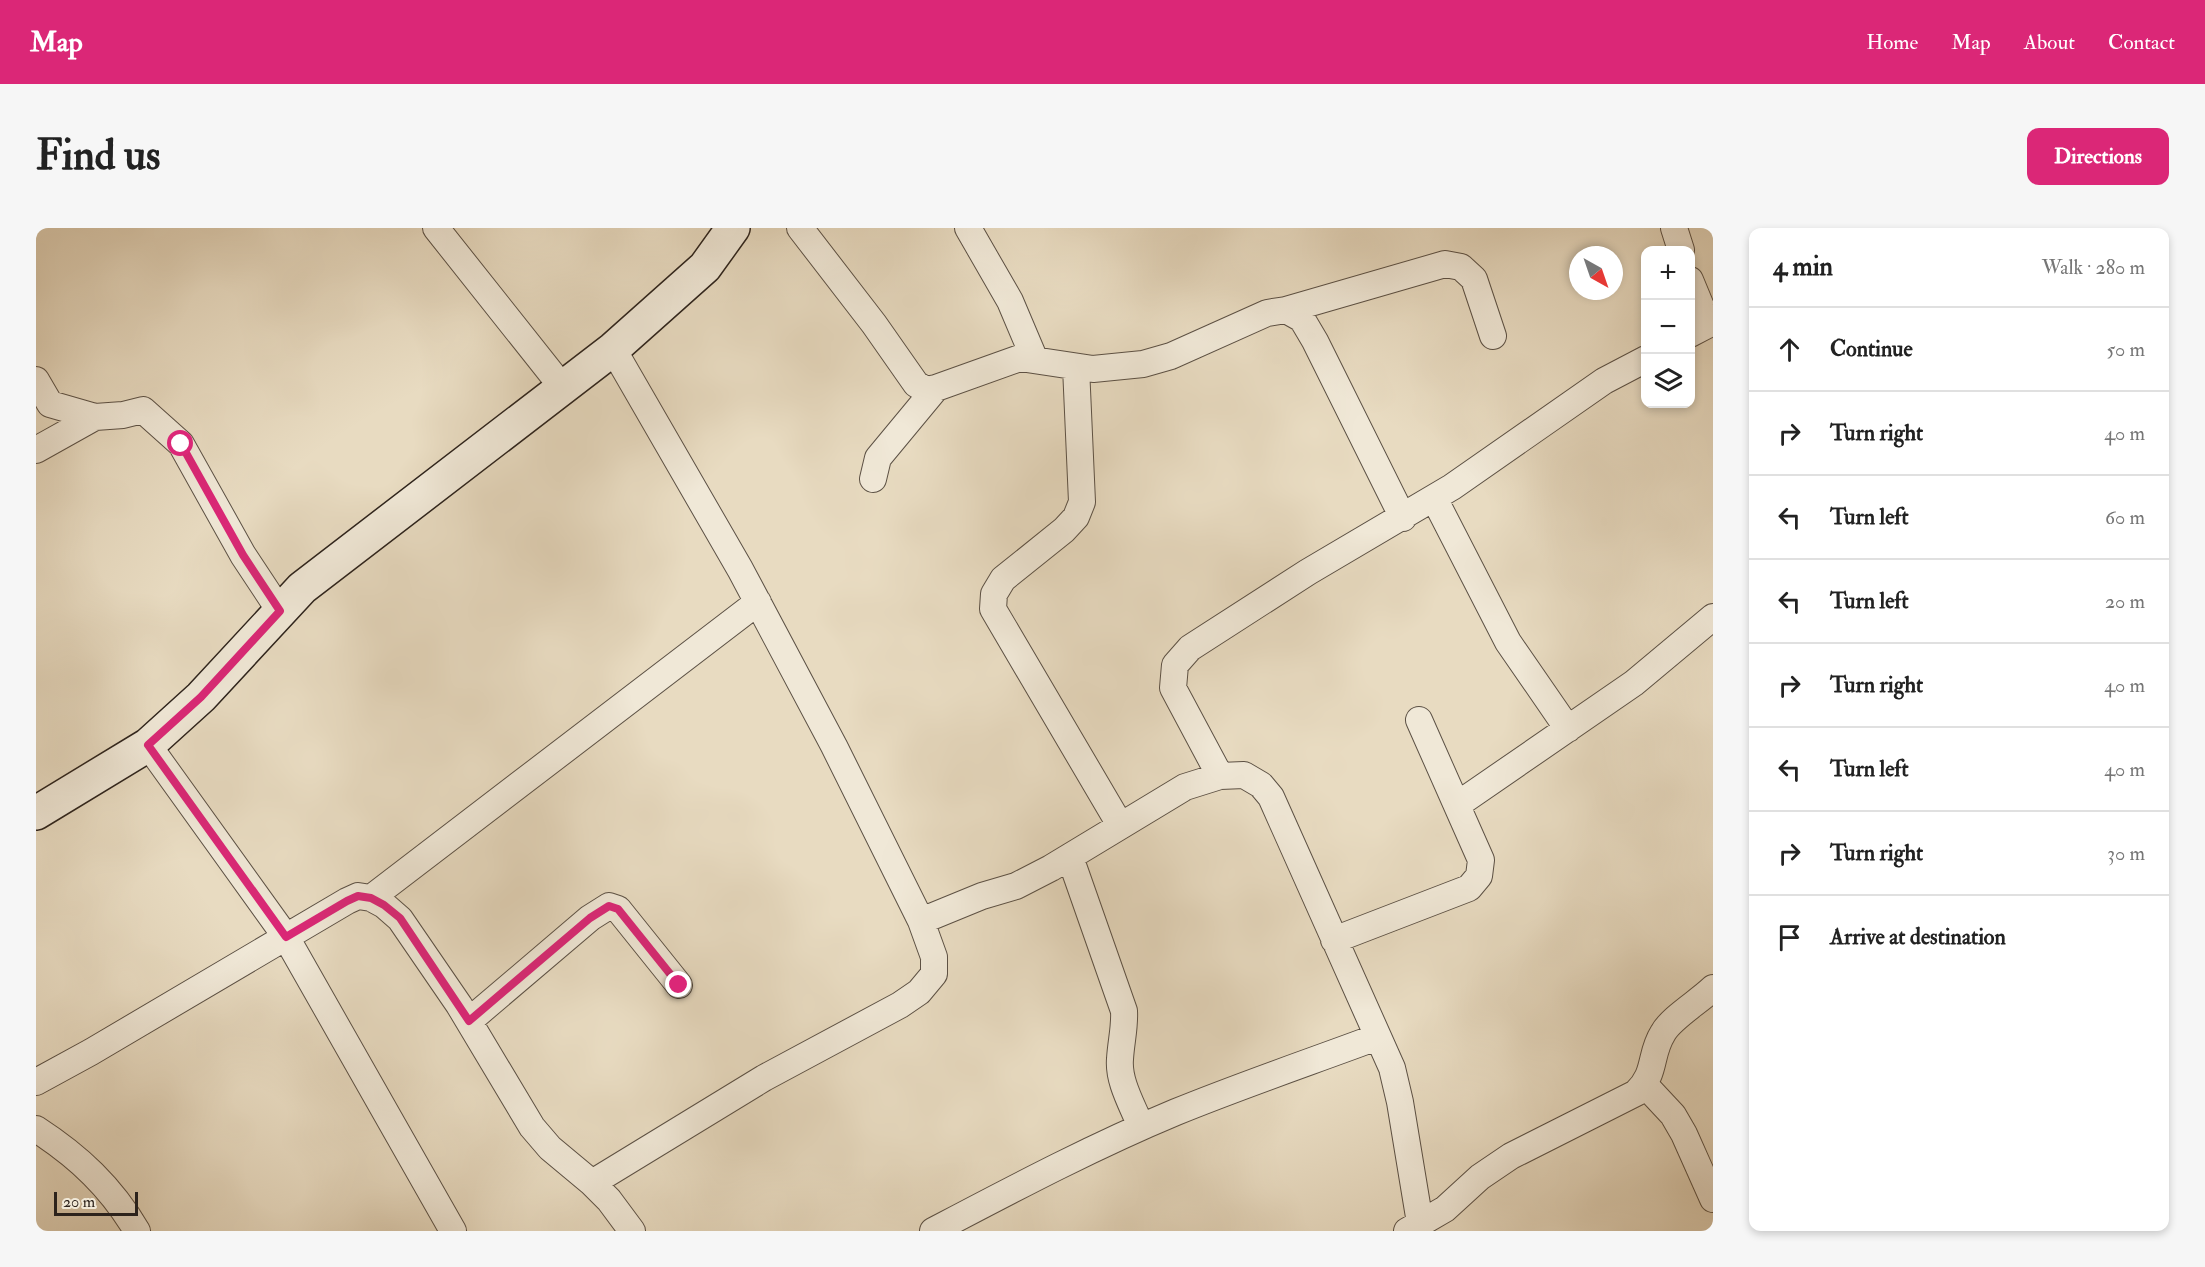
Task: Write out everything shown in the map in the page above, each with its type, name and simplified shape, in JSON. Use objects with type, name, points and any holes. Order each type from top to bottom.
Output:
[{"type":"street","points":[[436,228],[563,388]]},
{"type":"street","points":[[36,813],[148,745],[201,697],[302,588],[613,349],[705,267],[733,228]]},
{"type":"street","points":[[800,228],[874,324],[916,384],[926,390],[1020,358],[1093,369],[1143,364],[1171,357],[1267,312],[1286,310],[1445,264],[1461,267],[1474,279],[1493,336]]},
{"type":"street","points":[[968,228],[1010,302],[1035,360]]},
{"type":"street","points":[[1674,228],[1680,246]]},
{"type":"street","points":[[1695,292],[1702,309],[1713,317]]},
{"type":"street","points":[[1286,310],[1302,320],[1315,341],[1403,518]]},
{"type":"street","points":[[1695,331],[1713,322]]},
{"type":"street","points":[[592,1183],[764,1078],[900,1005],[919,992],[934,974],[934,957],[921,921],[840,756],[758,602],[613,349]]},
{"type":"street","points":[[1220,776],[1173,688],[1175,665],[1190,648],[1308,572],[1403,518],[1604,381],[1641,362]]},
{"type":"street","points":[[1076,367],[1082,502],[1076,517],[1064,530],[1003,579],[994,594],[993,609],[1120,825]]},
{"type":"street","points":[[36,380],[50,404],[95,417],[123,415],[143,410],[181,444],[243,555],[280,611]]},
{"type":"street","points":[[873,479],[878,458],[936,388]]},
{"type":"street","points":[[36,450],[95,417]]},
{"type":"street","points":[[1434,498],[1508,642],[1568,729]]},
{"type":"street","points":[[371,898],[758,602]]},
{"type":"street","points":[[1457,805],[1634,683],[1713,617]]},
{"type":"street","points":[[1334,940],[1469,888],[1479,876],[1481,860],[1419,720]]},
{"type":"street","points":[[148,745],[286,937],[453,1231]]},
{"type":"street","points":[[921,921],[982,896],[1016,886],[1070,857],[1185,787],[1220,776],[1244,775],[1260,785],[1271,797],[1392,1068],[1400,1102],[1414,1227],[1449,1220],[1480,1177],[1511,1156],[1636,1093],[1645,1085],[1650,1076],[1657,1043],[1665,1029],[1713,988]]},
{"type":"street","points":[[1070,857],[1124,1011],[1125,1029],[1119,1060],[1122,1080],[1141,1127]]},
{"type":"street","points":[[36,1082],[102,1046],[347,901],[358,896],[371,898],[400,918],[469,1021],[532,1127],[550,1148],[609,1200],[632,1231]]},
{"type":"street","points":[[469,1021],[590,918],[609,906],[618,909],[679,985]]},
{"type":"street","points":[[933,1231],[1022,1184],[1141,1127],[1377,1037]]},
{"type":"street","points":[[1645,1085],[1673,1114],[1679,1124],[1713,1199]]},
{"type":"street","points":[[36,1129],[60,1144],[99,1178],[137,1231]]},
{"type":"route","points":[[181,444],[243,555],[280,611],[201,697],[148,745],[286,937],[347,901],[358,896],[371,898],[400,918],[469,1021],[590,918],[609,906],[618,909],[679,985]]}]
